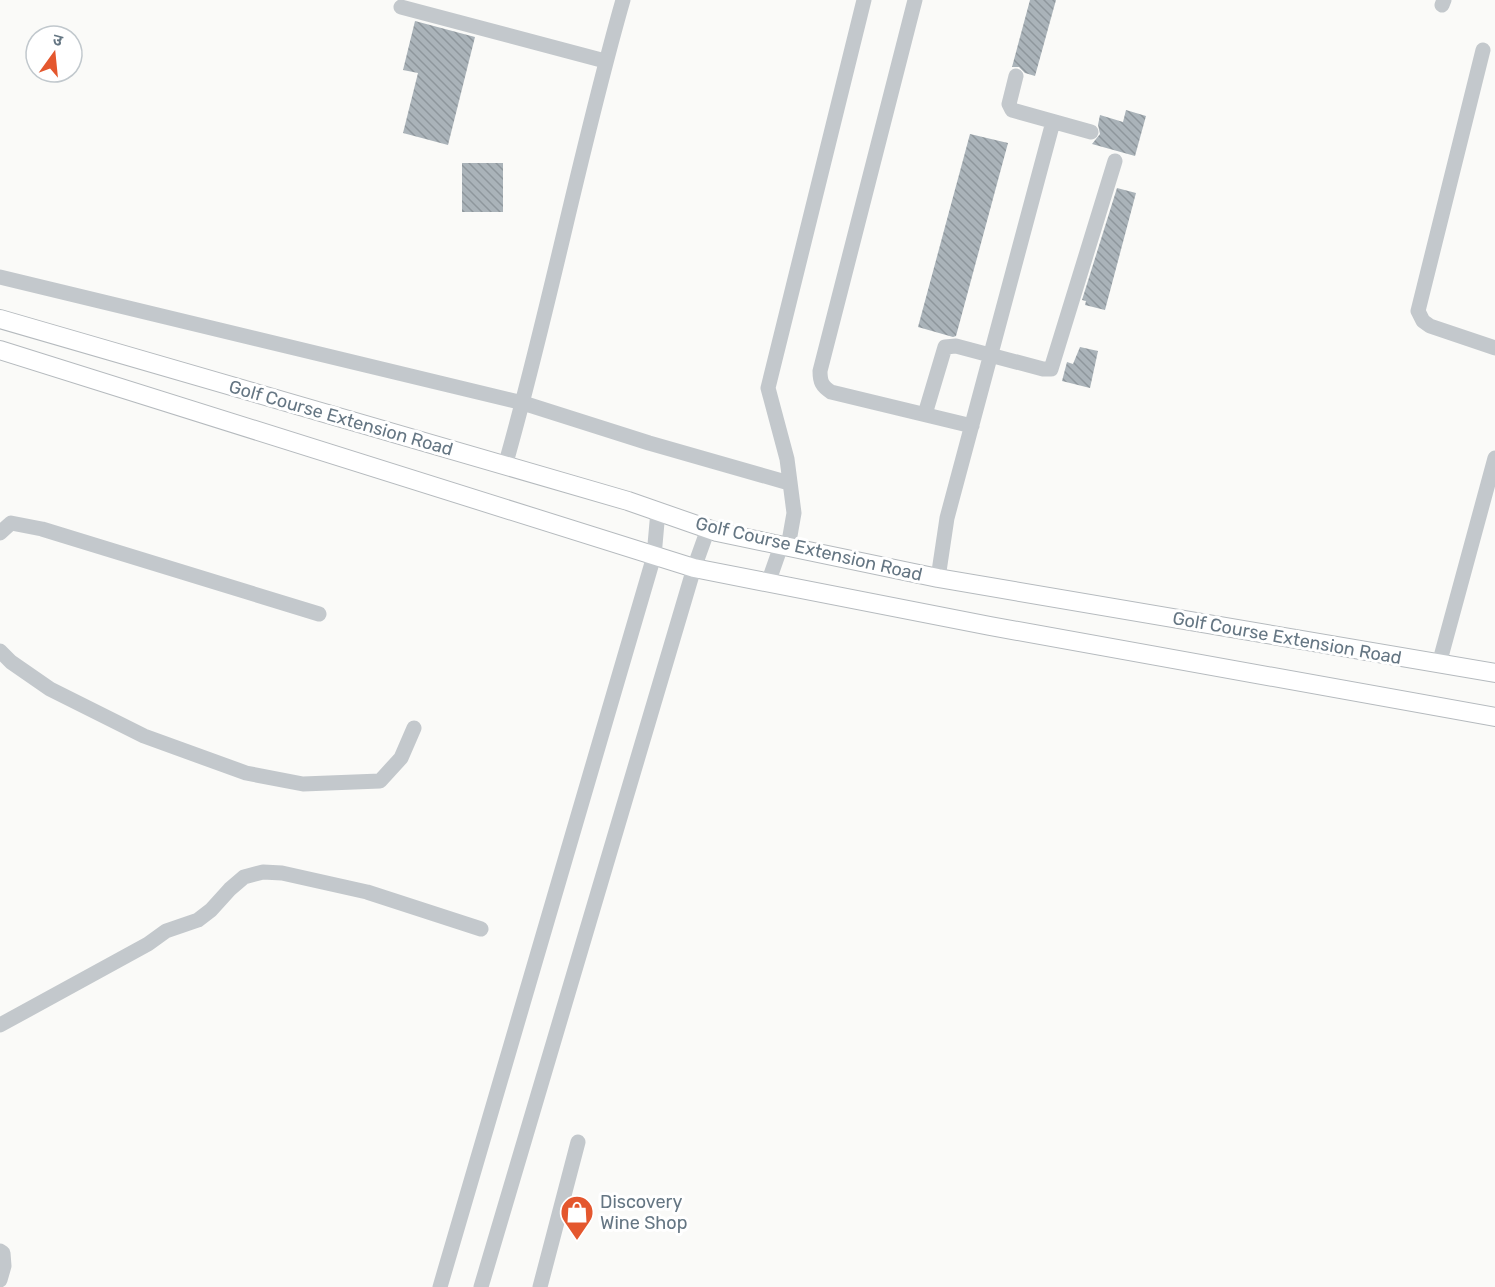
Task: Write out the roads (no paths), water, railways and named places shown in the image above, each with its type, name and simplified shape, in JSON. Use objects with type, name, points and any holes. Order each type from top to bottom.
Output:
[{"type":"main road","name":"Golf Course Extension Road","points":[[1,322],[505,466],[708,529],[938,578],[1495,673]]},
{"type":"main road","points":[[0,350],[694,568],[1002,628],[1495,717]]},
{"type":"street","points":[[505,466],[523,402],[605,61],[623,0]]},
{"type":"street","points":[[768,584],[784,546],[794,513],[787,459],[768,388],[864,0]]},
{"type":"street","points":[[915,0],[820,371],[820,380],[831,392],[972,426]]},
{"type":"street","points":[[401,7],[605,61]]},
{"type":"street","points":[[1483,50],[1418,311],[1423,321],[1430,326],[1495,348]]},
{"type":"street","points":[[1016,76],[1009,104],[1012,110],[1091,132]]},
{"type":"street","points":[[938,578],[947,518],[1053,122]]},
{"type":"street","points":[[925,414],[945,347],[957,346],[1043,369],[1051,369],[1115,161]]},
{"type":"street","points":[[0,278],[523,402],[649,443],[789,483]]},
{"type":"street","points":[[1439,664],[1495,458]]},
{"type":"street","points":[[440,1287],[654,555],[658,512]]},
{"type":"street","points":[[0,533],[11,523],[42,529],[319,614]]},
{"type":"street","points":[[481,1287],[694,568],[708,529]]},
{"type":"street","points":[[0,651],[11,662],[50,689],[144,736],[246,773],[303,784],[380,781],[401,758],[414,728]]},
{"type":"street","points":[[0,1025],[148,944],[166,931],[198,920],[244,878],[263,872],[282,873],[367,892],[481,929]]},
{"type":"street","points":[[540,1287],[578,1142]]},
{"type":"street","points":[[0,1251],[3,1253],[4,1266],[0,1280]]},
{"type":"place","name":"Discovery Wine Shop","points":[[577,1241]]}]
